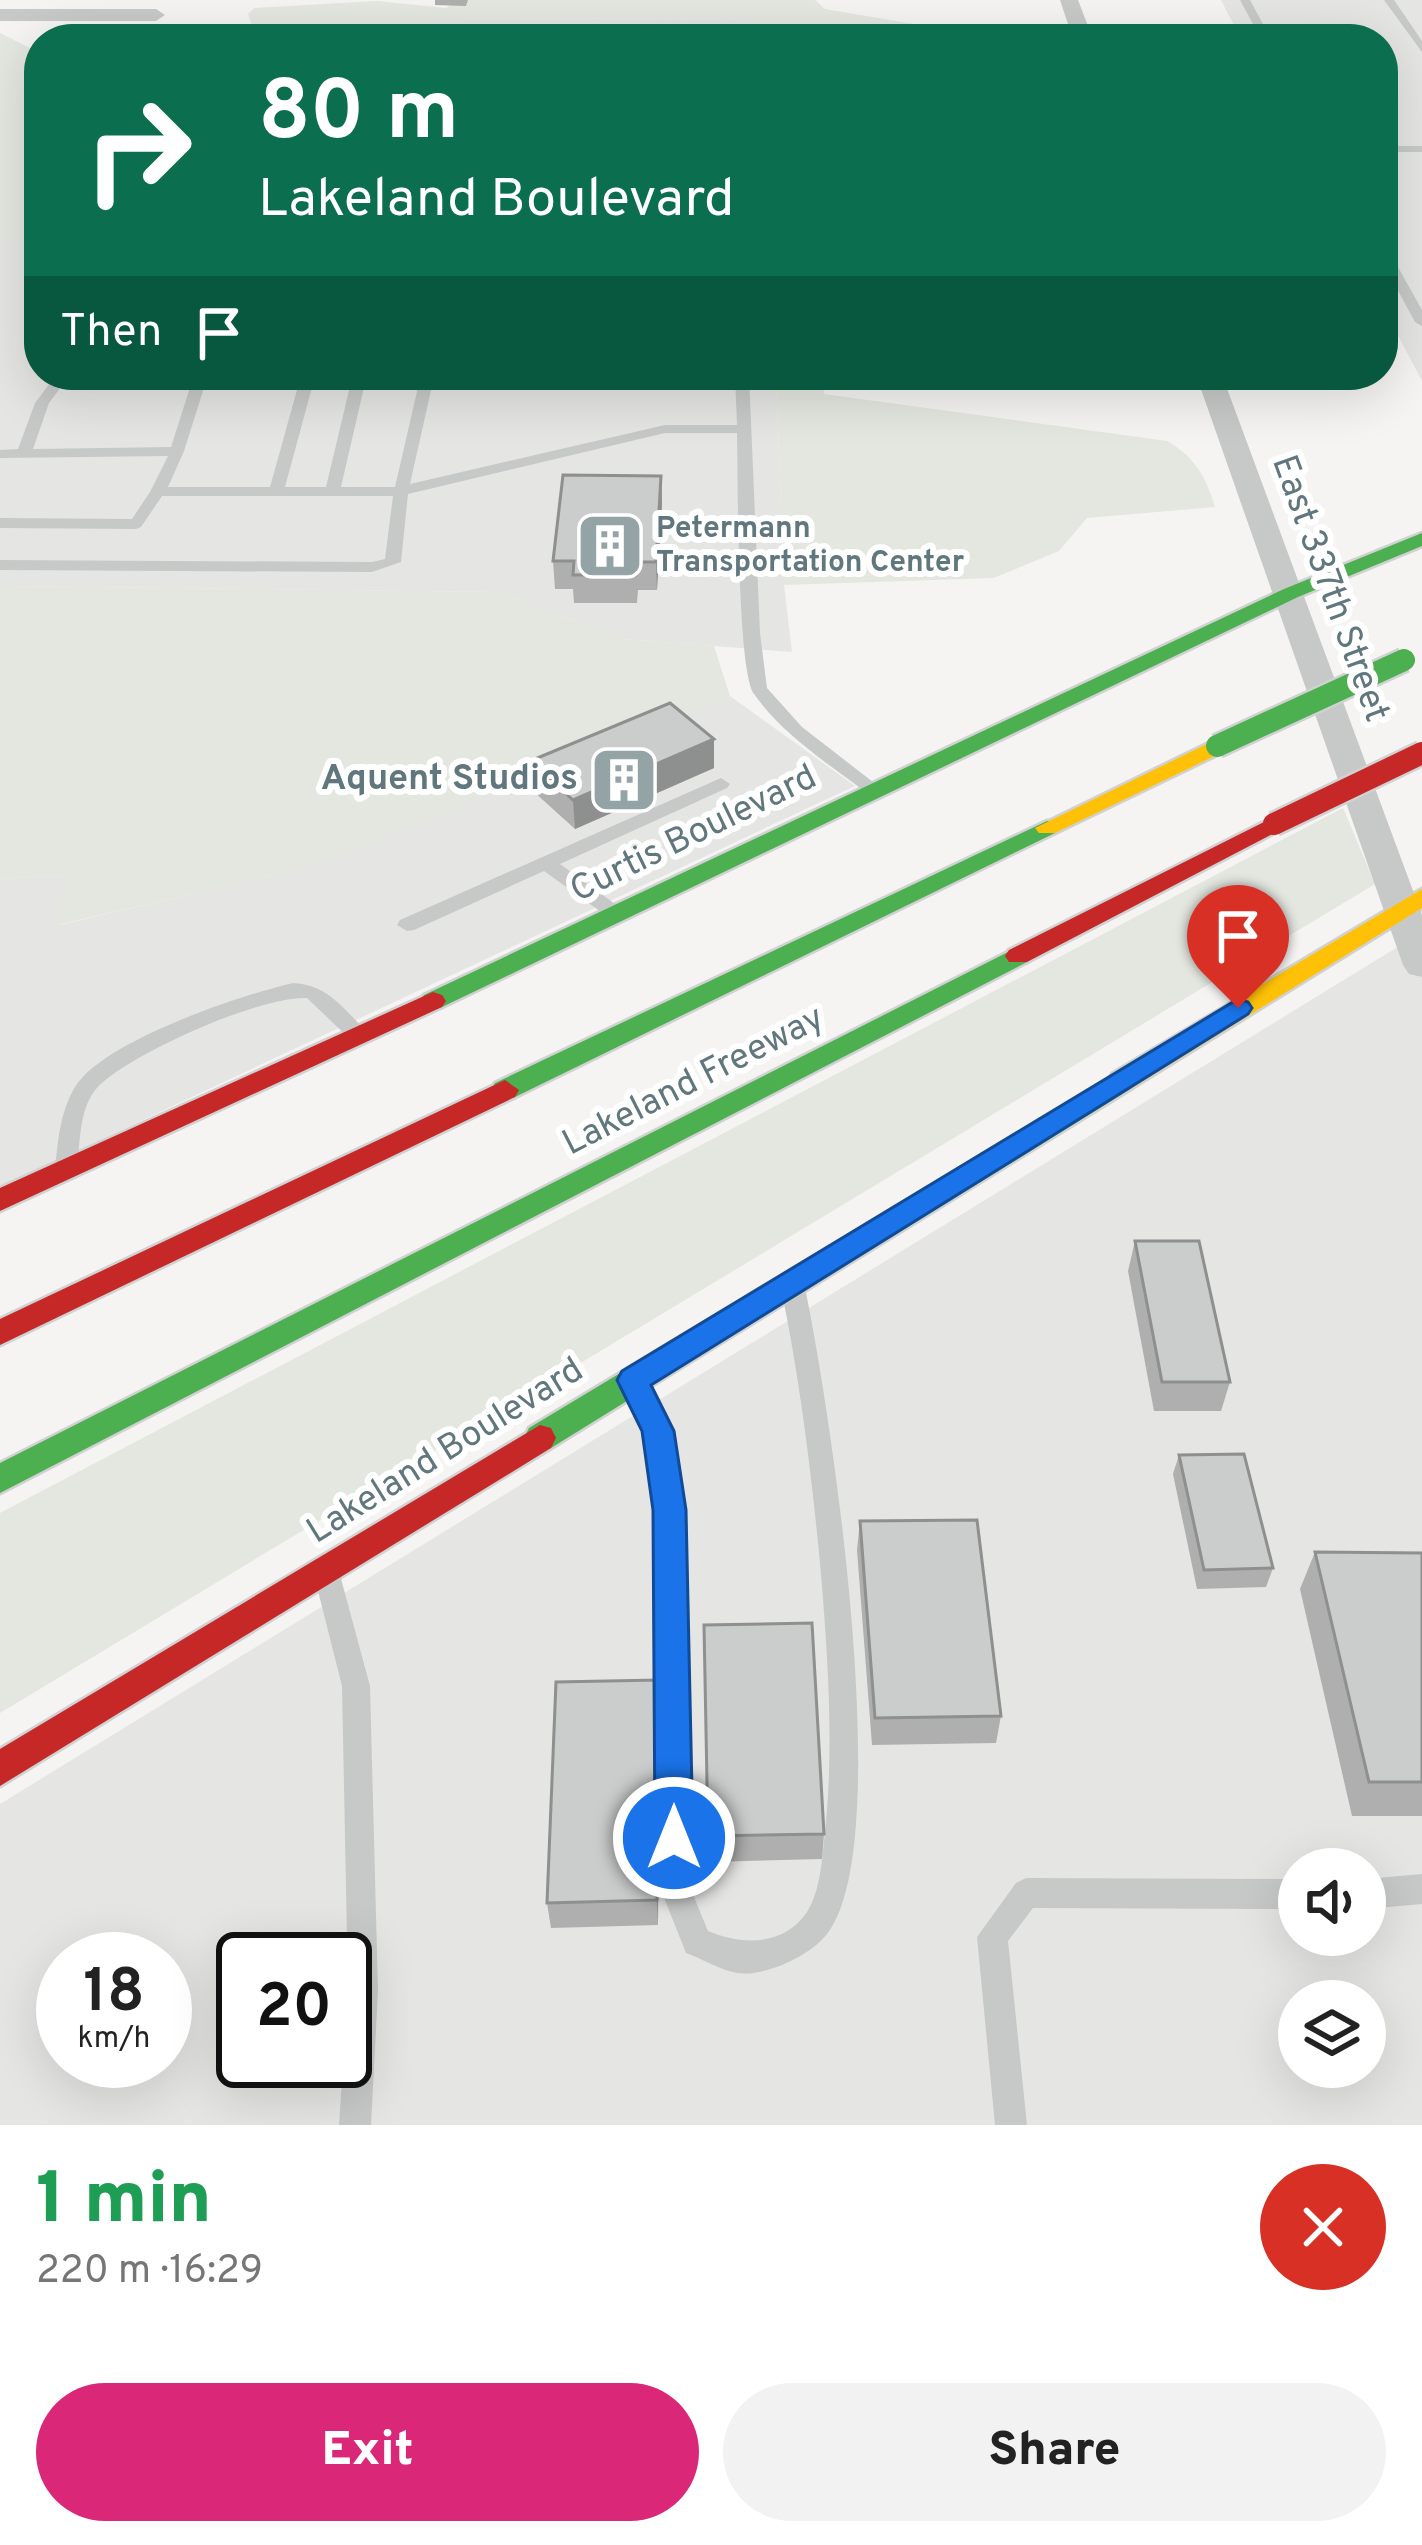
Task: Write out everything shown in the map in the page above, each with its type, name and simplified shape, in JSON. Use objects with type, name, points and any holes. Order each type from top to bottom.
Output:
[{"type":"main road","name":"Curtis Boulevard","points":[[0,1201],[359,1036],[1291,593],[1422,539]]},
{"type":"main road","name":"Lakeland Freeway","points":[[0,1333],[1413,656]]},
{"type":"main road","name":"Lakeland Freeway","points":[[0,1479],[1274,824],[1422,753]]},
{"type":"main road","name":"Lakeland Boulevard","points":[[0,1769],[1411,903]]},
{"type":"street","points":[[0,15],[160,7]]},
{"type":"street","name":"East 337th Street","points":[[1215,390],[1411,903],[1422,965]]},
{"type":"lane","points":[[1389,0],[1422,49]]},
{"type":"lane","points":[[1398,278],[1422,322]]},
{"type":"lane","points":[[24,454],[42,404],[53,390]]},
{"type":"lane","points":[[0,523],[136,524],[177,451],[196,390]]},
{"type":"lane","points":[[276,491],[301,390]]},
{"type":"lane","points":[[332,491],[356,390]]},
{"type":"lane","points":[[0,565],[372,567],[392,562],[400,490],[424,390]]},
{"type":"lane","points":[[743,390],[759,689],[796,731],[873,789]]},
{"type":"lane","points":[[158,492],[400,490],[665,428],[744,429]]},
{"type":"lane","points":[[0,454],[177,451]]},
{"type":"lane","points":[[407,925],[721,784]]},
{"type":"lane","points":[[546,863],[615,913]]},
{"type":"lane","points":[[65,1170],[74,1104],[106,1066],[239,1004],[280,988],[311,992],[359,1036]]},
{"type":"lane","points":[[633,1380],[658,1431],[669,1510],[674,1885],[697,1942],[743,1959],[786,1946],[820,1922],[834,1884],[845,1817],[828,1504],[807,1339],[792,1282]]},
{"type":"lane","points":[[326,1569],[356,1686],[363,1990],[356,2125]]},
{"type":"lane","points":[[1386,1892],[1422,1889]]},
{"type":"lane","points":[[1011,2125],[992,1937],[1026,1892],[1278,1894]]},
{"type":"shaded area","points":[[457,0],[815,0],[825,9],[914,24],[762,24],[761,18],[252,24],[248,14],[254,8],[377,1],[446,8]]},
{"type":"shaded area","points":[[1221,0],[1422,0],[1422,381],[1398,335],[1398,24],[1233,24]]},
{"type":"shaded area","points":[[762,18],[762,24],[428,24],[431,19]]},
{"type":"shaded area","points":[[0,33],[24,45],[24,243],[0,243]]},
{"type":"shaded area","points":[[0,243],[24,243],[24,390],[777,390],[784,585],[792,652],[621,639],[498,592],[0,586]]},
{"type":"shaded area","points":[[777,390],[824,390],[824,394],[1167,441],[1198,469],[1215,507],[1087,518],[1059,551],[994,578],[784,585]]},
{"type":"shaded area","points":[[0,586],[498,592],[621,639],[714,646],[730,696],[313,866],[57,925],[65,875],[0,879]]},
{"type":"shaded area","points":[[730,696],[855,786],[0,1187],[0,879],[65,875],[59,925],[312,866]]},
{"type":"shaded area","points":[[1343,808],[1375,884],[0,1713],[0,1513]]},
{"type":"shaded area","points":[[1422,932],[1422,2125],[0,2125],[0,1804]]},
{"type":"building","name":"Petermann Transportation Center","points":[[563,475],[661,476],[656,562],[637,562],[636,575],[573,575],[574,561],[553,561]]},
{"type":"building","points":[[670,703],[714,739],[573,800],[530,761]]},
{"type":"building","points":[[1135,1241],[1199,1241],[1230,1382],[1162,1382]]},
{"type":"building","points":[[1244,1454],[1273,1568],[1204,1570],[1179,1455]]},
{"type":"building","points":[[977,1520],[1001,1716],[875,1718],[860,1521]]},
{"type":"building","points":[[1315,1552],[1422,1553],[1422,1782],[1369,1782]]},
{"type":"building","points":[[812,1623],[824,1834],[708,1836],[704,1625]]},
{"type":"building","points":[[658,1680],[657,1900],[547,1903],[556,1682]]},
{"type":"traffic: fast","points":[[433,1001],[1291,593],[1422,539]]},
{"type":"traffic: fast","points":[[1217,746],[1404,660]]},
{"type":"traffic: fast","points":[[505,1090],[1047,828]]},
{"type":"traffic: fast","points":[[0,1479],[1018,956]]},
{"type":"traffic: fast","points":[[540,1438],[1122,1081]]},
{"type":"traffic: slow","points":[[1047,828],[1217,746]]},
{"type":"traffic: slow","points":[[1122,1081],[1422,897]]},
{"type":"traffic: jam","points":[[1274,824],[1422,753]]},
{"type":"traffic: jam","points":[[1018,956],[1274,824]]},
{"type":"traffic: jam","points":[[0,1200],[433,1001]]},
{"type":"traffic: jam","points":[[0,1333],[505,1090]]},
{"type":"traffic: jam","points":[[0,1769],[540,1438]]},
{"type":"place","name":"Petermann Transportation Center","points":[[610,546]]},
{"type":"place","name":"Aquent Studios","points":[[624,780]]},
{"type":"route","points":[[674,1838],[669,1510],[658,1431],[633,1380],[1238,1008]]}]
